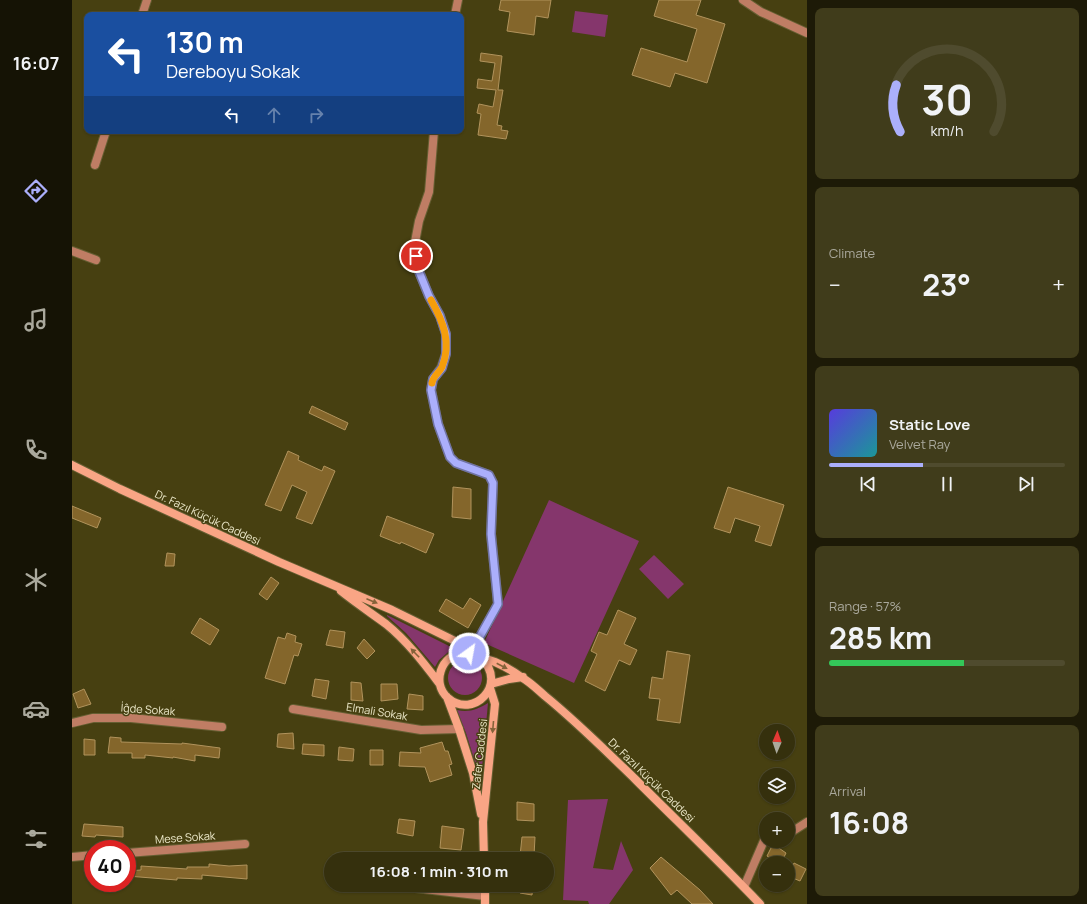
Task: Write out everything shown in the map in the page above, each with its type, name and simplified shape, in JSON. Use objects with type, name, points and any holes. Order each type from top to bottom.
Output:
[{"type":"street","points":[[143,12],[147,0]]},
{"type":"street","points":[[456,12],[458,0]]},
{"type":"street","points":[[743,0],[761,12],[807,33]]},
{"type":"street","points":[[95,165],[105,134]]},
{"type":"street","points":[[434,134],[429,192],[419,221],[415,242],[418,269],[429,296],[440,316],[446,334],[446,354],[442,368],[433,379],[431,390],[438,424],[450,457],[456,463],[489,475],[493,483],[491,534],[498,604],[478,640],[474,655]]},
{"type":"street","points":[[72,251],[96,260]]},
{"type":"street","name":"Dr. Fazıl Küçük Caddesi","points":[[72,465],[126,492],[392,610],[457,642],[474,655],[494,661],[522,677],[559,707],[604,748],[760,904]]},
{"type":"street","name":"Dr. Fazıl Küçük Caddesi","points":[[336,586],[402,639],[421,659],[440,683]]},
{"type":"street","points":[[461,653],[474,655],[486,663],[490,669],[490,686],[485,696],[479,701],[471,704],[462,705],[454,702],[442,691],[440,683],[439,675],[442,667],[447,660],[461,653]]},
{"type":"street","points":[[490,686],[509,679],[522,677]]},
{"type":"street","name":"Zafer Caddesi","points":[[484,852],[483,822],[495,704],[490,686]]},
{"type":"street","name":"Zafer Caddesi","points":[[447,697],[473,773],[483,822]]},
{"type":"street","name":"Elmali Sokak","points":[[293,709],[421,730],[459,729]]},
{"type":"street","name":"İĝde Sokak","points":[[72,724],[93,718],[131,718],[222,727]]},
{"type":"street","points":[[795,830],[807,822]]},
{"type":"street","name":"Mese Sokak","points":[[136,852],[245,844]]},
{"type":"street","points":[[744,887],[761,848]]},
{"type":"street","points":[[72,857],[84,856]]},
{"type":"street","points":[[434,892],[485,900]]},
{"type":"shaded area","points":[[575,11],[608,15],[605,37],[572,32]]},
{"type":"shaded area","points":[[549,500],[639,541],[574,683],[484,643]]},
{"type":"shaded area","points":[[654,555],[684,584],[668,599],[639,569]]},
{"type":"shaded area","points":[[387,615],[453,648],[439,660],[435,667],[406,633]]},
{"type":"shaded area","points":[[462,661],[468,661],[472,662],[479,668],[482,678],[481,685],[475,692],[468,695],[462,695],[458,694],[451,688],[448,681],[448,675],[449,671],[455,664]]},
{"type":"shaded area","points":[[488,703],[480,778],[457,710],[473,710]]},
{"type":"shaded area","points":[[608,799],[593,868],[613,870],[621,841],[633,870],[609,904],[589,904],[588,901],[563,900],[568,800]]},
{"type":"building","points":[[501,0],[551,0],[548,18],[536,16],[534,35],[507,31],[510,12],[499,10]]},
{"type":"building","points":[[659,0],[701,0],[696,15],[725,24],[707,83],[675,73],[670,87],[632,75],[641,48],[687,62],[697,29],[654,16]]},
{"type":"building","points":[[481,53],[502,56],[498,90],[503,90],[497,125],[502,126],[501,130],[508,131],[506,139],[478,135],[481,114],[477,113],[479,104],[493,107],[496,90],[477,88],[478,79],[492,81],[495,63],[480,61]]},
{"type":"building","points":[[312,406],[348,423],[345,430],[309,413]]},
{"type":"building","points":[[288,451],[299,456],[298,460],[322,471],[324,466],[335,471],[312,524],[296,518],[307,492],[292,485],[281,511],[265,505]]},
{"type":"building","points":[[453,487],[471,489],[471,519],[452,517]]},
{"type":"building","points":[[728,487],[784,505],[771,546],[755,541],[760,526],[735,518],[730,533],[714,528]]},
{"type":"building","points":[[72,506],[101,518],[97,528],[72,518]]},
{"type":"building","points":[[387,516],[434,534],[426,553],[401,542],[400,544],[380,536]]},
{"type":"building","points":[[167,553],[175,554],[174,566],[165,566]]},
{"type":"building","points":[[271,577],[279,583],[267,600],[259,594]]},
{"type":"building","points":[[470,598],[481,605],[468,628],[439,611],[446,599],[463,609]]},
{"type":"building","points":[[618,610],[636,618],[624,644],[637,650],[630,665],[619,660],[605,691],[585,681],[597,654],[591,651],[599,632],[607,635]]},
{"type":"building","points":[[200,618],[219,630],[210,645],[191,633]]},
{"type":"building","points":[[330,630],[345,632],[343,648],[326,645]]},
{"type":"building","points":[[287,633],[296,636],[295,642],[302,644],[298,656],[294,655],[285,684],[265,678],[278,637],[285,639]]},
{"type":"building","points":[[364,639],[375,651],[367,659],[357,648]]},
{"type":"building","points":[[667,651],[690,655],[680,723],[657,720],[660,699],[649,698],[652,677],[663,679]]},
{"type":"building","points":[[315,679],[329,681],[326,699],[312,696]]},
{"type":"building","points":[[351,682],[361,683],[363,701],[351,700]]},
{"type":"building","points":[[381,684],[397,684],[398,699],[381,701]]},
{"type":"building","points":[[84,689],[91,704],[78,708],[73,694]]},
{"type":"building","points":[[409,694],[423,696],[423,710],[407,709]]},
{"type":"building","points":[[293,733],[294,749],[277,747],[278,734]]},
{"type":"building","points":[[110,737],[121,738],[121,742],[182,743],[220,748],[219,758],[195,755],[195,761],[173,757],[145,755],[145,758],[132,758],[132,753],[108,753]]},
{"type":"building","points":[[84,739],[95,740],[95,755],[84,755]]},
{"type":"building","points":[[442,742],[445,751],[448,751],[452,764],[449,765],[452,775],[430,782],[425,767],[399,766],[400,752],[421,753],[420,748]]},
{"type":"building","points":[[303,744],[324,745],[324,756],[302,754]]},
{"type":"building","points":[[339,747],[354,749],[353,761],[338,760]]},
{"type":"building","points":[[370,750],[383,750],[383,765],[370,765]]},
{"type":"building","points":[[517,802],[534,804],[534,821],[517,820]]},
{"type":"building","points":[[399,819],[415,821],[413,836],[397,833]]},
{"type":"building","points":[[84,824],[123,827],[123,837],[96,835],[95,837],[82,836]]},
{"type":"building","points":[[442,826],[464,829],[461,850],[440,848]]},
{"type":"building","points":[[522,837],[535,837],[534,852],[520,852]]},
{"type":"building","points":[[771,848],[779,848],[786,853],[784,856],[767,856]]},
{"type":"building","points":[[661,857],[700,890],[713,904],[692,904],[677,890],[671,895],[650,868]]},
{"type":"building","points":[[209,864],[229,866],[247,865],[247,879],[202,875],[202,879],[177,878],[177,880],[136,877],[136,870],[141,870],[141,866],[187,869],[187,867],[209,867]]},
{"type":"building","points":[[795,864],[806,869],[800,881],[795,879]]},
{"type":"building","points":[[520,892],[532,892],[532,895]]},
{"type":"slow traffic","points":[[431,300],[440,316],[446,334],[446,354],[442,368],[433,379],[432,383]]},
{"type":"route","points":[[416,256],[418,269],[429,296],[440,316],[446,334],[446,354],[442,368],[433,379],[431,390],[438,424],[450,457],[456,463],[489,475],[493,483],[491,534],[498,604],[478,640],[474,654],[469,653]]}]
